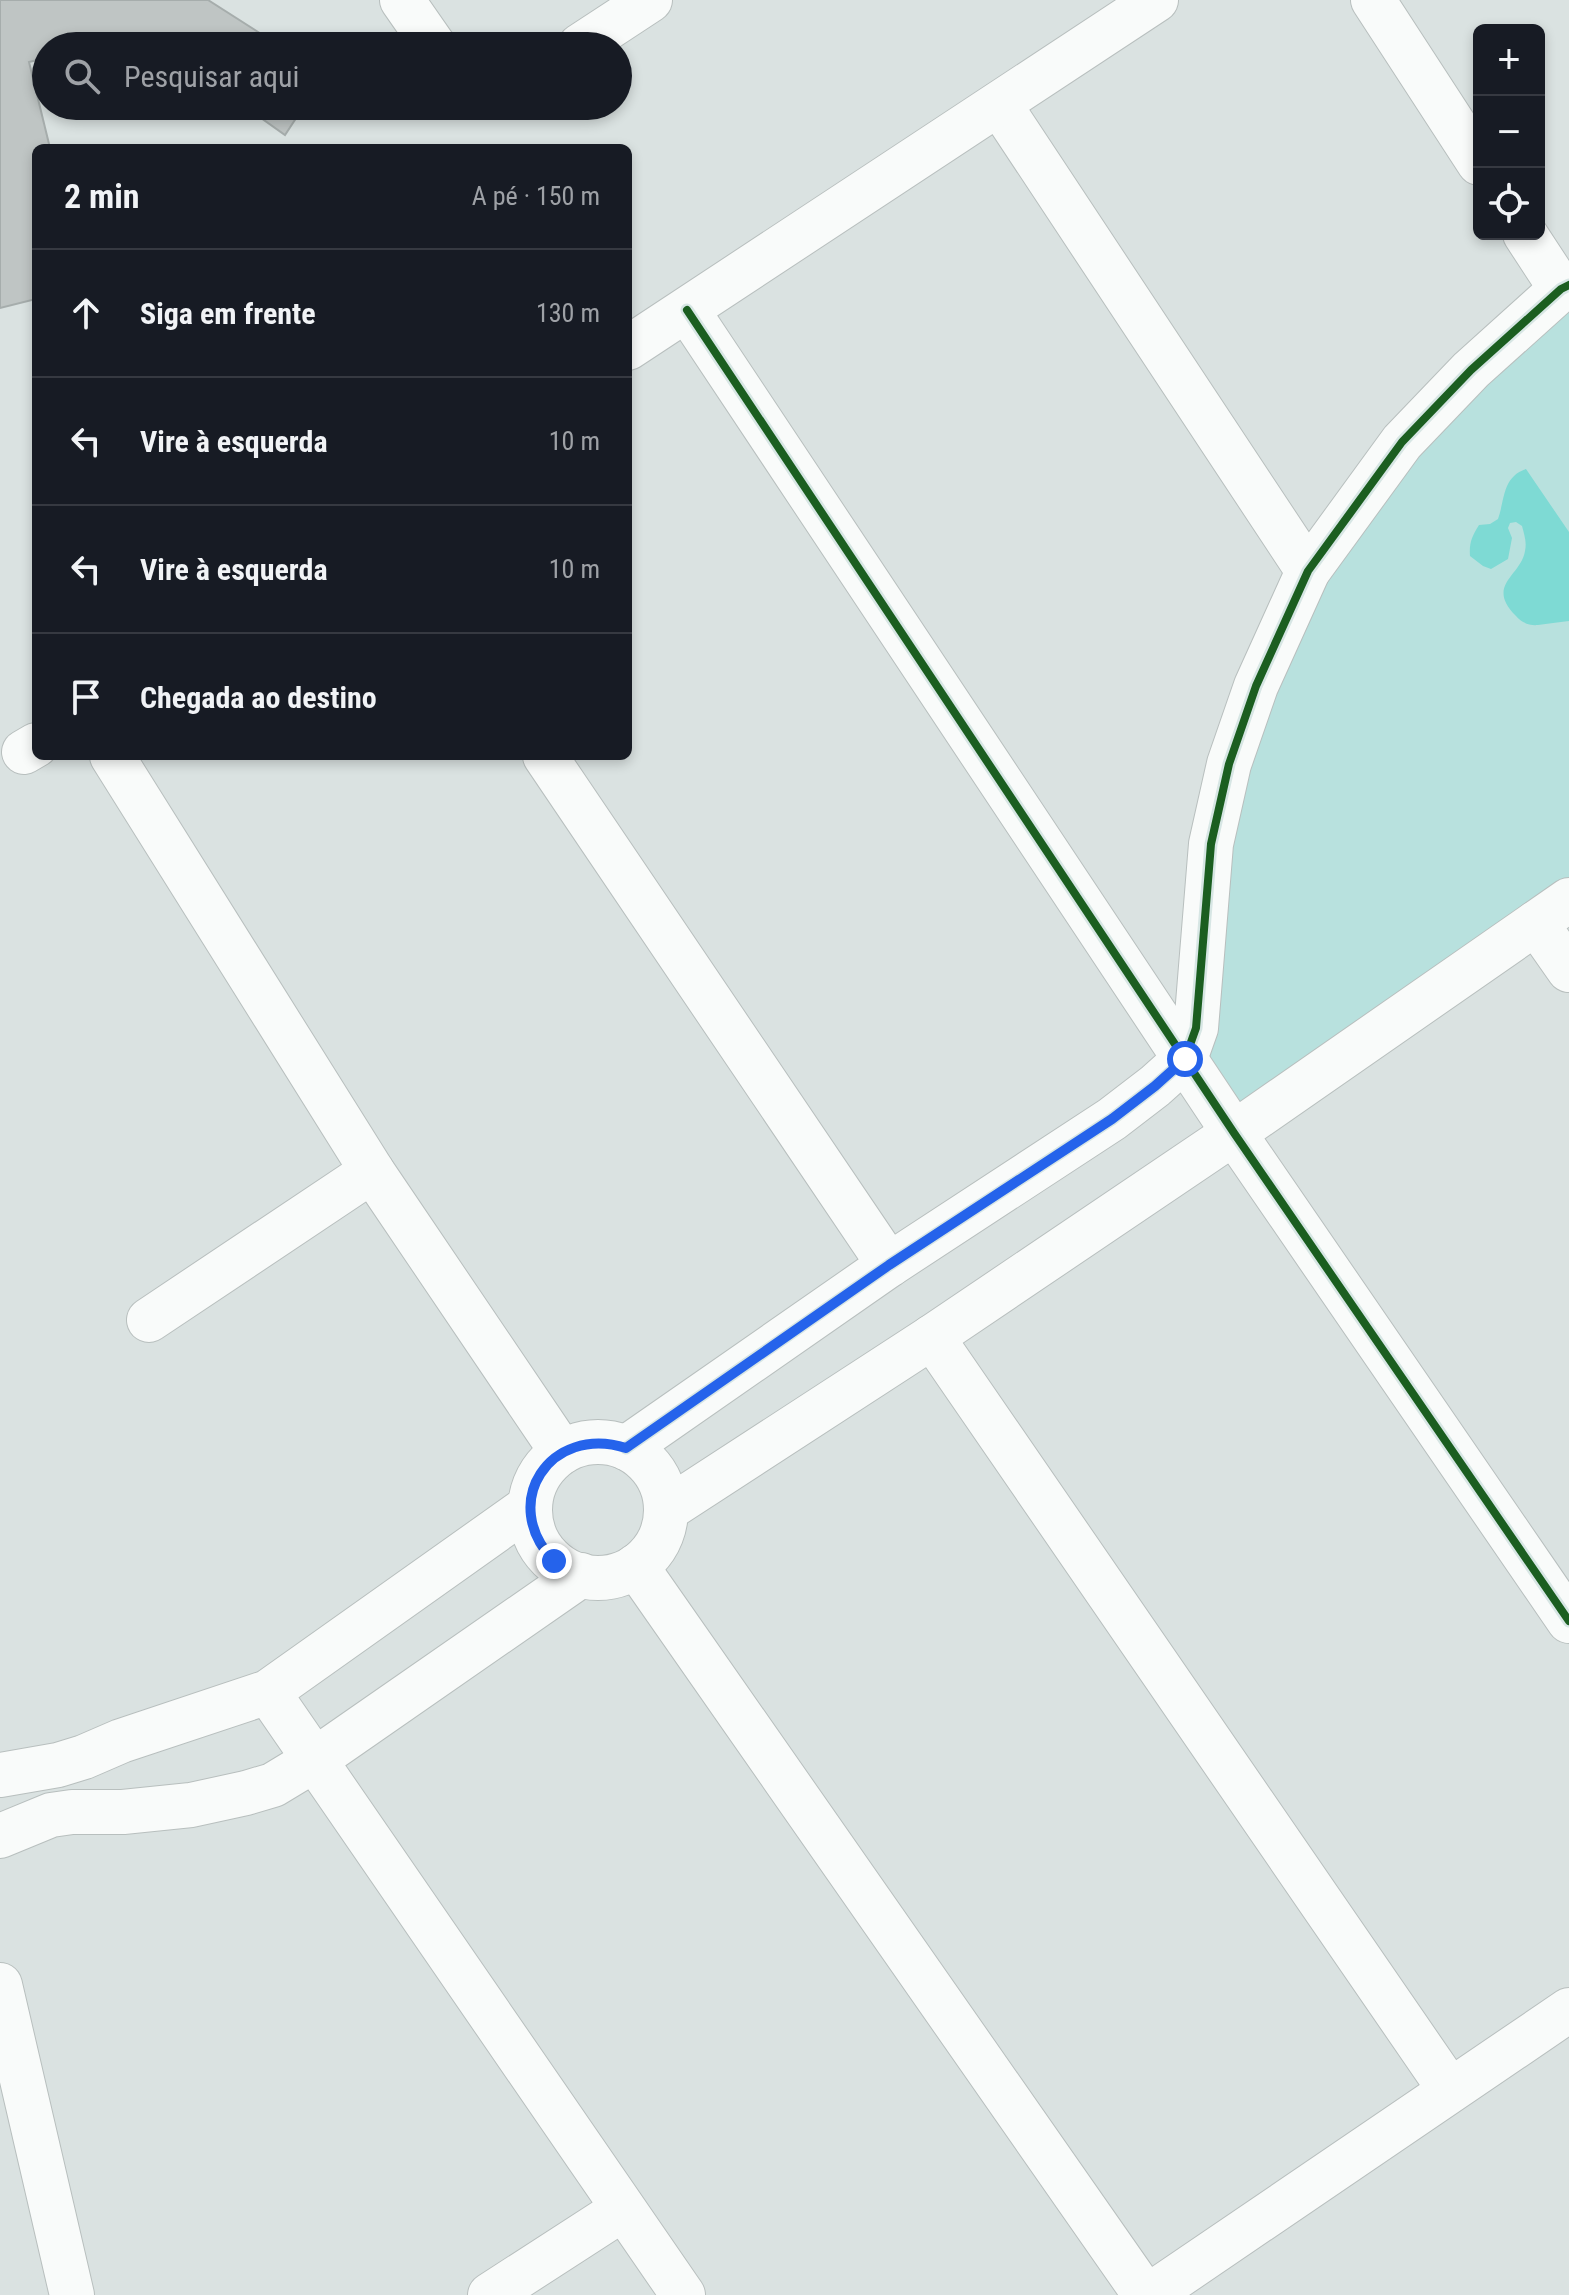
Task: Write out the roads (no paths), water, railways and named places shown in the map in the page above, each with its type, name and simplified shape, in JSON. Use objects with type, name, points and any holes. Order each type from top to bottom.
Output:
[{"type":"street","points":[[402,0],[424,32]]},
{"type":"street","points":[[601,32],[650,0]]},
{"type":"street","points":[[632,345],[1156,0]]},
{"type":"street","points":[[1373,0],[1473,154]]},
{"type":"street","points":[[999,104],[1308,571]]},
{"type":"street","points":[[626,1448],[889,1265],[1112,1119],[1185,1059],[1196,1028],[1211,844],[1229,764],[1256,686],[1308,571],[1402,442],[1471,370],[1565,287],[1530,240]]},
{"type":"street","points":[[687,310],[1234,1133],[1569,1621]]},
{"type":"street","points":[[115,760],[372,1171],[562,1452]]},
{"type":"street","points":[[548,760],[889,1265]]},
{"type":"street","points":[[666,1510],[932,1337],[1234,1133],[1552,911],[1569,970]]},
{"type":"street","points":[[149,1320],[372,1171]]},
{"type":"street","points":[[932,1337],[1450,2090]]},
{"type":"street","points":[[610,1443],[626,1448],[643,1459],[664,1491],[664,1527],[658,1542],[636,1566],[610,1577],[581,1575],[567,1570],[543,1550],[531,1522],[530,1506],[539,1475],[562,1452],[578,1445],[610,1443]]},
{"type":"street","points":[[0,1775],[84,1757],[121,1741],[268,1692],[530,1506]]},
{"type":"street","points":[[636,1566],[1148,2295],[1569,2010]]},
{"type":"street","points":[[0,1836],[51,1815],[178,1807],[273,1785],[316,1759],[581,1575]]},
{"type":"street","points":[[268,1692],[683,2295]]},
{"type":"street","points":[[84,1757],[95,1810]]},
{"type":"street","points":[[0,1985],[72,2295]]},
{"type":"street","points":[[490,2295],[623,2209]]},
{"type":"water","points":[[1526,469],[1569,532],[1569,621],[1528,624],[1507,605],[1504,588],[1526,548],[1522,526],[1516,522],[1510,523],[1508,528],[1512,538],[1508,559],[1491,569],[1470,556],[1472,540],[1479,525],[1498,519],[1508,483]]}]
